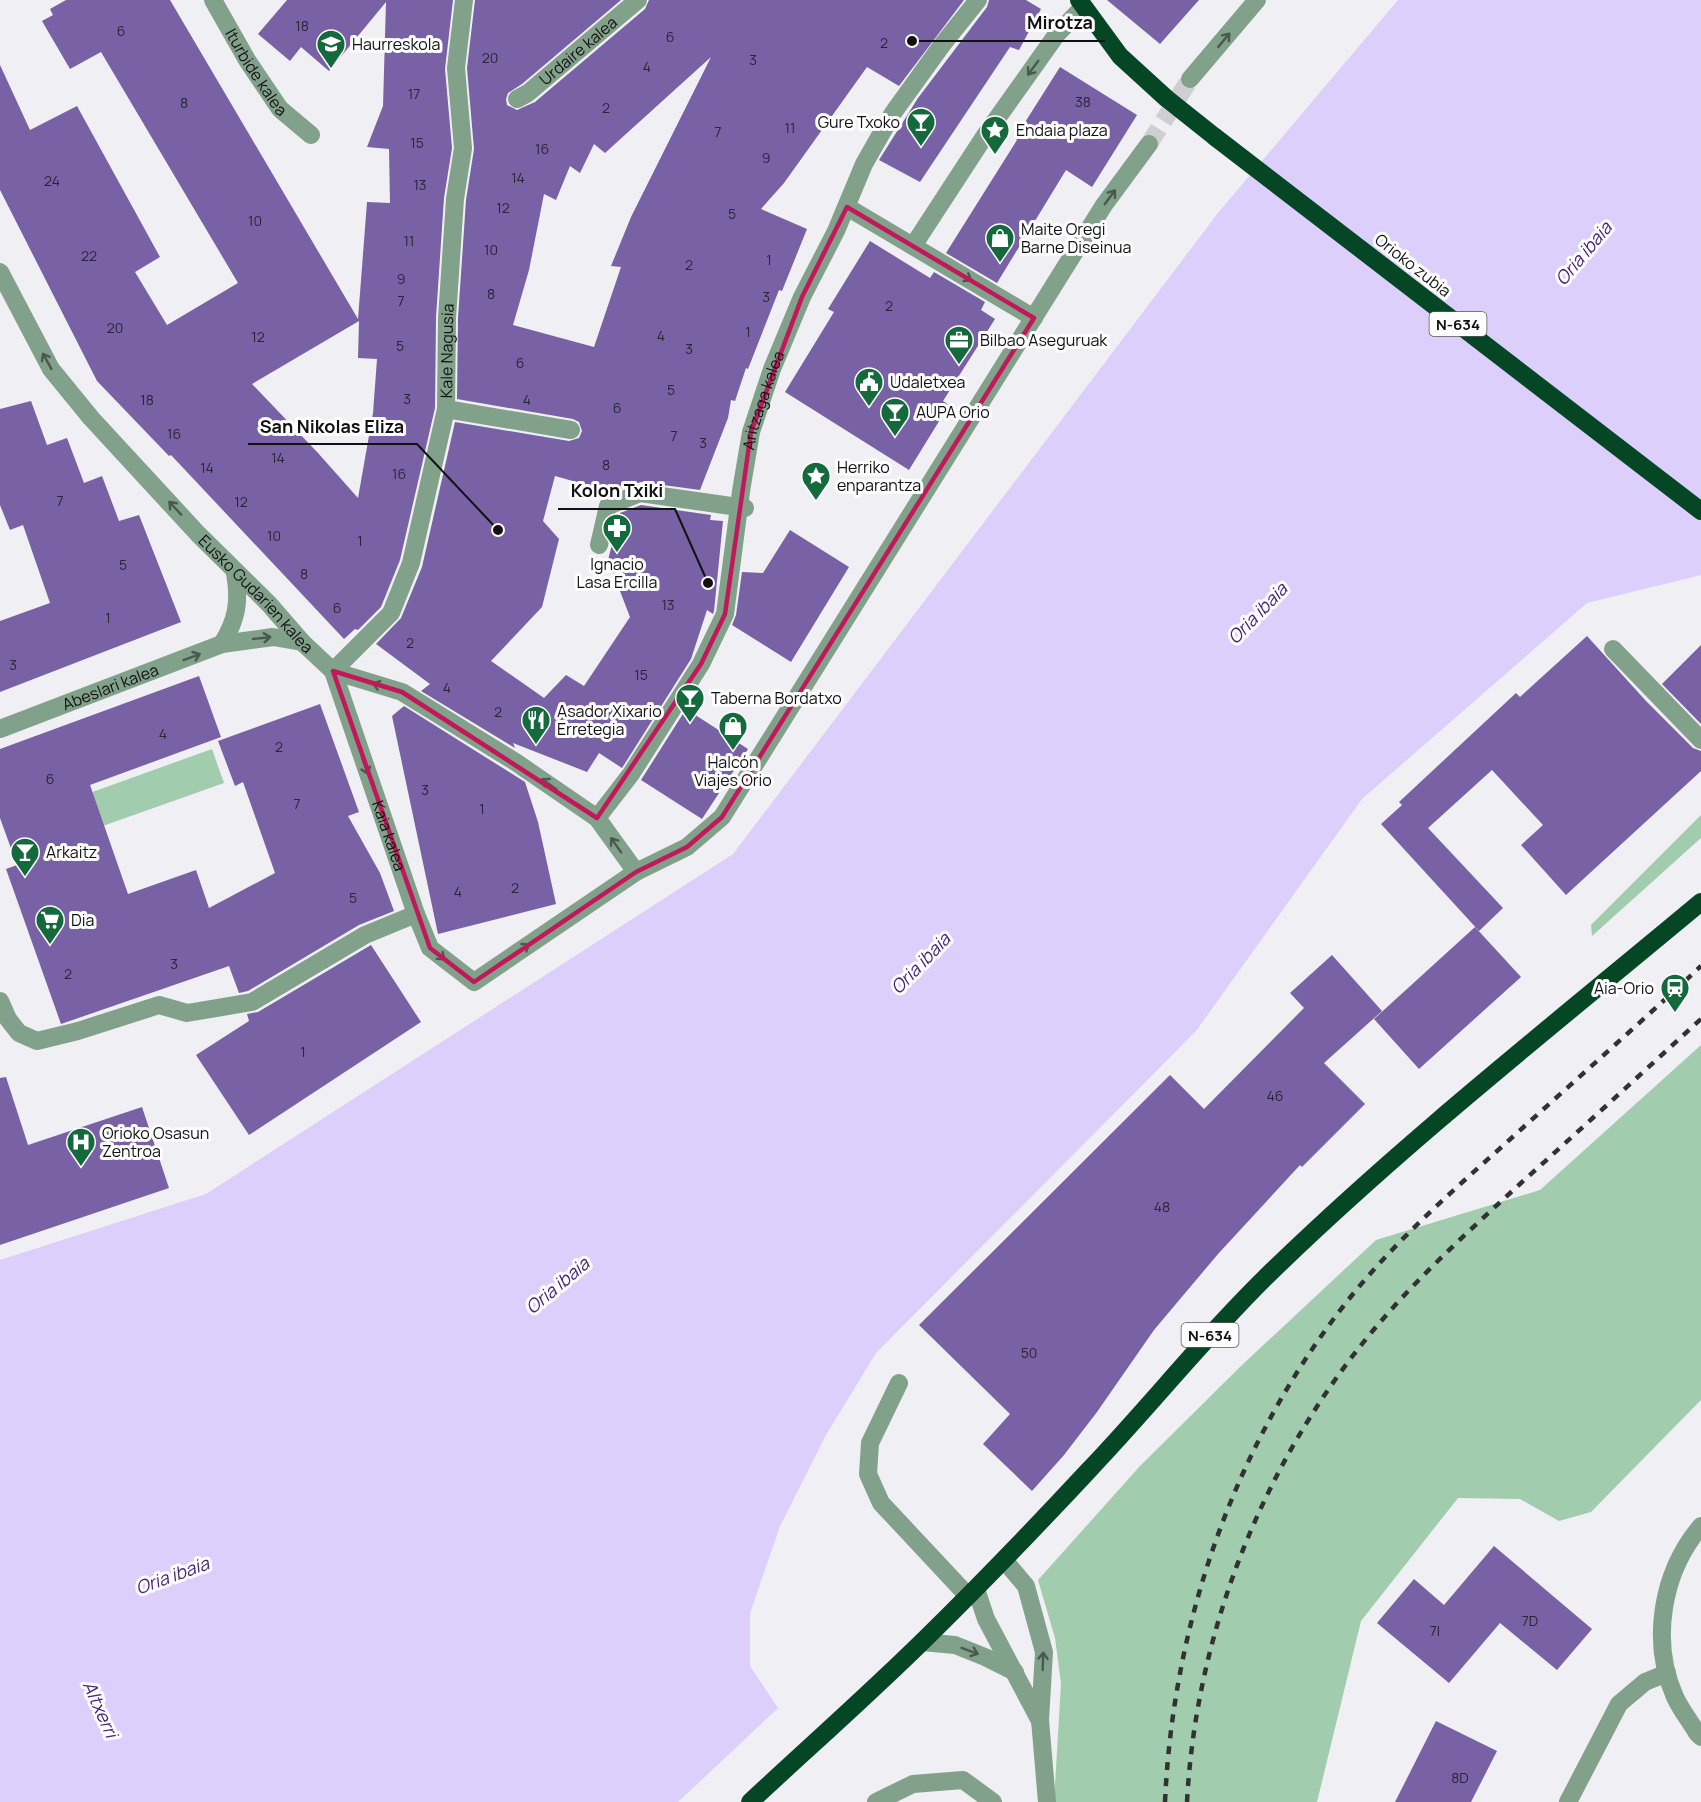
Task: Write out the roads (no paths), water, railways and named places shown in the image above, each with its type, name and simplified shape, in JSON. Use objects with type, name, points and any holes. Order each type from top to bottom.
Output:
[{"type":"highway","name":"Orioko zubia","points":[[1081,4],[1120,56],[1166,98],[1701,511]]},
{"type":"highway","name":"N-634","points":[[750,1802],[922,1642],[1004,1560],[1113,1445],[1214,1331],[1322,1223],[1393,1160],[1701,902]]},
{"type":"street","name":"Iturbide kalea","points":[[213,0],[247,60],[280,109],[311,135]]},
{"type":"street","name":"Kale Nagusia","points":[[333,671],[391,614],[411,563],[446,409],[447,306],[455,199],[463,148],[456,68],[464,0]]},
{"type":"street","name":"Urdaire kalea","points":[[517,99],[528,93],[638,0]]},
{"type":"street","name":"Aritzaga kalea","points":[[597,818],[631,774],[701,664],[725,614],[742,508],[751,432],[772,369],[802,297],[847,207],[864,164],[893,113],[978,0]]},
{"type":"street","points":[[1190,79],[1257,0]]},
{"type":"street","points":[[914,246],[992,125],[1081,4]]},
{"type":"street","points":[[636,872],[687,847],[722,817],[1104,205],[1149,144]]},
{"type":"street","points":[[847,207],[1034,318]]},
{"type":"street","name":"Eusko Gudarien kalea","points":[[0,272],[51,369],[91,418],[302,642],[333,671],[402,692],[517,763],[597,818],[636,872]]},
{"type":"street","points":[[446,409],[571,430]]},
{"type":"street","points":[[599,545],[608,506],[640,494],[742,508]]},
{"type":"street","points":[[222,645],[233,624],[239,595],[235,573]]},
{"type":"street","name":"Abeslari kalea","points":[[0,729],[222,645],[273,637],[302,642]]},
{"type":"street","points":[[1613,649],[1701,740]]},
{"type":"street","name":"Kaia kalea","points":[[333,671],[416,914],[430,948],[474,982],[636,872]]},
{"type":"street","points":[[0,1001],[8,1019],[19,1033],[37,1041],[78,1031],[159,1005],[187,1014],[252,1002],[365,935],[416,914]]},
{"type":"street","points":[[899,1383],[870,1443],[868,1474],[881,1503],[972,1592],[1040,1720]]},
{"type":"street","points":[[1701,1526],[1673,1570],[1662,1609],[1663,1646],[1667,1673],[1676,1698],[1701,1737]]},
{"type":"street","points":[[1004,1560],[1026,1586],[1044,1652],[1040,1720],[1047,1802]]},
{"type":"street","points":[[922,1642],[955,1645],[1015,1672]]},
{"type":"street","points":[[1568,1802],[1619,1704],[1645,1682],[1667,1673]]},
{"type":"street","points":[[876,1802],[913,1784],[963,1780],[993,1802]]},
{"type":"water","points":[[1398,0],[1701,0],[1701,575],[1587,603],[1362,799],[1196,1031],[876,1353],[826,1435],[780,1526],[750,1613],[750,1666],[778,1708],[678,1802],[0,1802],[0,1260],[206,1194],[733,854],[1218,213]]},
{"type":"tunnel","points":[[1149,144],[1190,79]]},
{"type":"railway","points":[[1165,1802],[1170,1735],[1181,1669],[1196,1603],[1216,1539],[1241,1477],[1271,1417],[1306,1359],[1363,1282],[1422,1220],[1701,966]]},
{"type":"railway","points":[[1187,1802],[1193,1738],[1205,1674],[1221,1611],[1243,1549],[1270,1490],[1301,1432],[1336,1378],[1376,1327],[1446,1253],[1701,1019]]},
{"type":"place","name":"Mirotza","points":[[912,41]]},
{"type":"place","name":"Haurreskola","points":[[331,70]]},
{"type":"place","name":"Gure Txoko","points":[[921,148]]},
{"type":"place","name":"Endaia plaza","points":[[995,156]]},
{"type":"place","name":"Maite Oregi Barne Diseinua","points":[[1000,264]]},
{"type":"place","name":"Bilbao Aseguruak","points":[[959,366]]},
{"type":"place","name":"Udaletxea","points":[[869,408]]},
{"type":"place","name":"AUPA Orio","points":[[895,438]]},
{"type":"place","name":"Herriko enparantza","points":[[816,502]]},
{"type":"place","name":"San Nikolas Eliza","points":[[498,530]]},
{"type":"place","name":"Ignacio Lasa Ercilla","points":[[617,554]]},
{"type":"place","name":"Kolon Txiki","points":[[708,583]]},
{"type":"place","name":"Taberna Bordatxo","points":[[690,724]]},
{"type":"place","name":"Asador Xixario Erretegia","points":[[536,746]]},
{"type":"place","name":"Halcón Viajes Orio","points":[[733,752]]},
{"type":"place","name":"Arkaitz","points":[[25,878]]},
{"type":"place","name":"Dia","points":[[50,946]]},
{"type":"place","name":"Aia-Orio","points":[[1675,1014]]},
{"type":"place","name":"Orioko Osasun Zentroa","points":[[81,1168]]},
{"type":"water label","name":"Oria ibaia","points":[[1583,253]]},
{"type":"water label","name":"Oria ibaia","points":[[1257,613]]},
{"type":"water label","name":"Oria ibaia","points":[[920,963]]},
{"type":"water label","name":"Oria ibaia","points":[[557,1285]]},
{"type":"water label","name":"Oria ibaia","points":[[172,1575]]},
{"type":"water label","name":"Altxerri","points":[[101,1709]]}]
